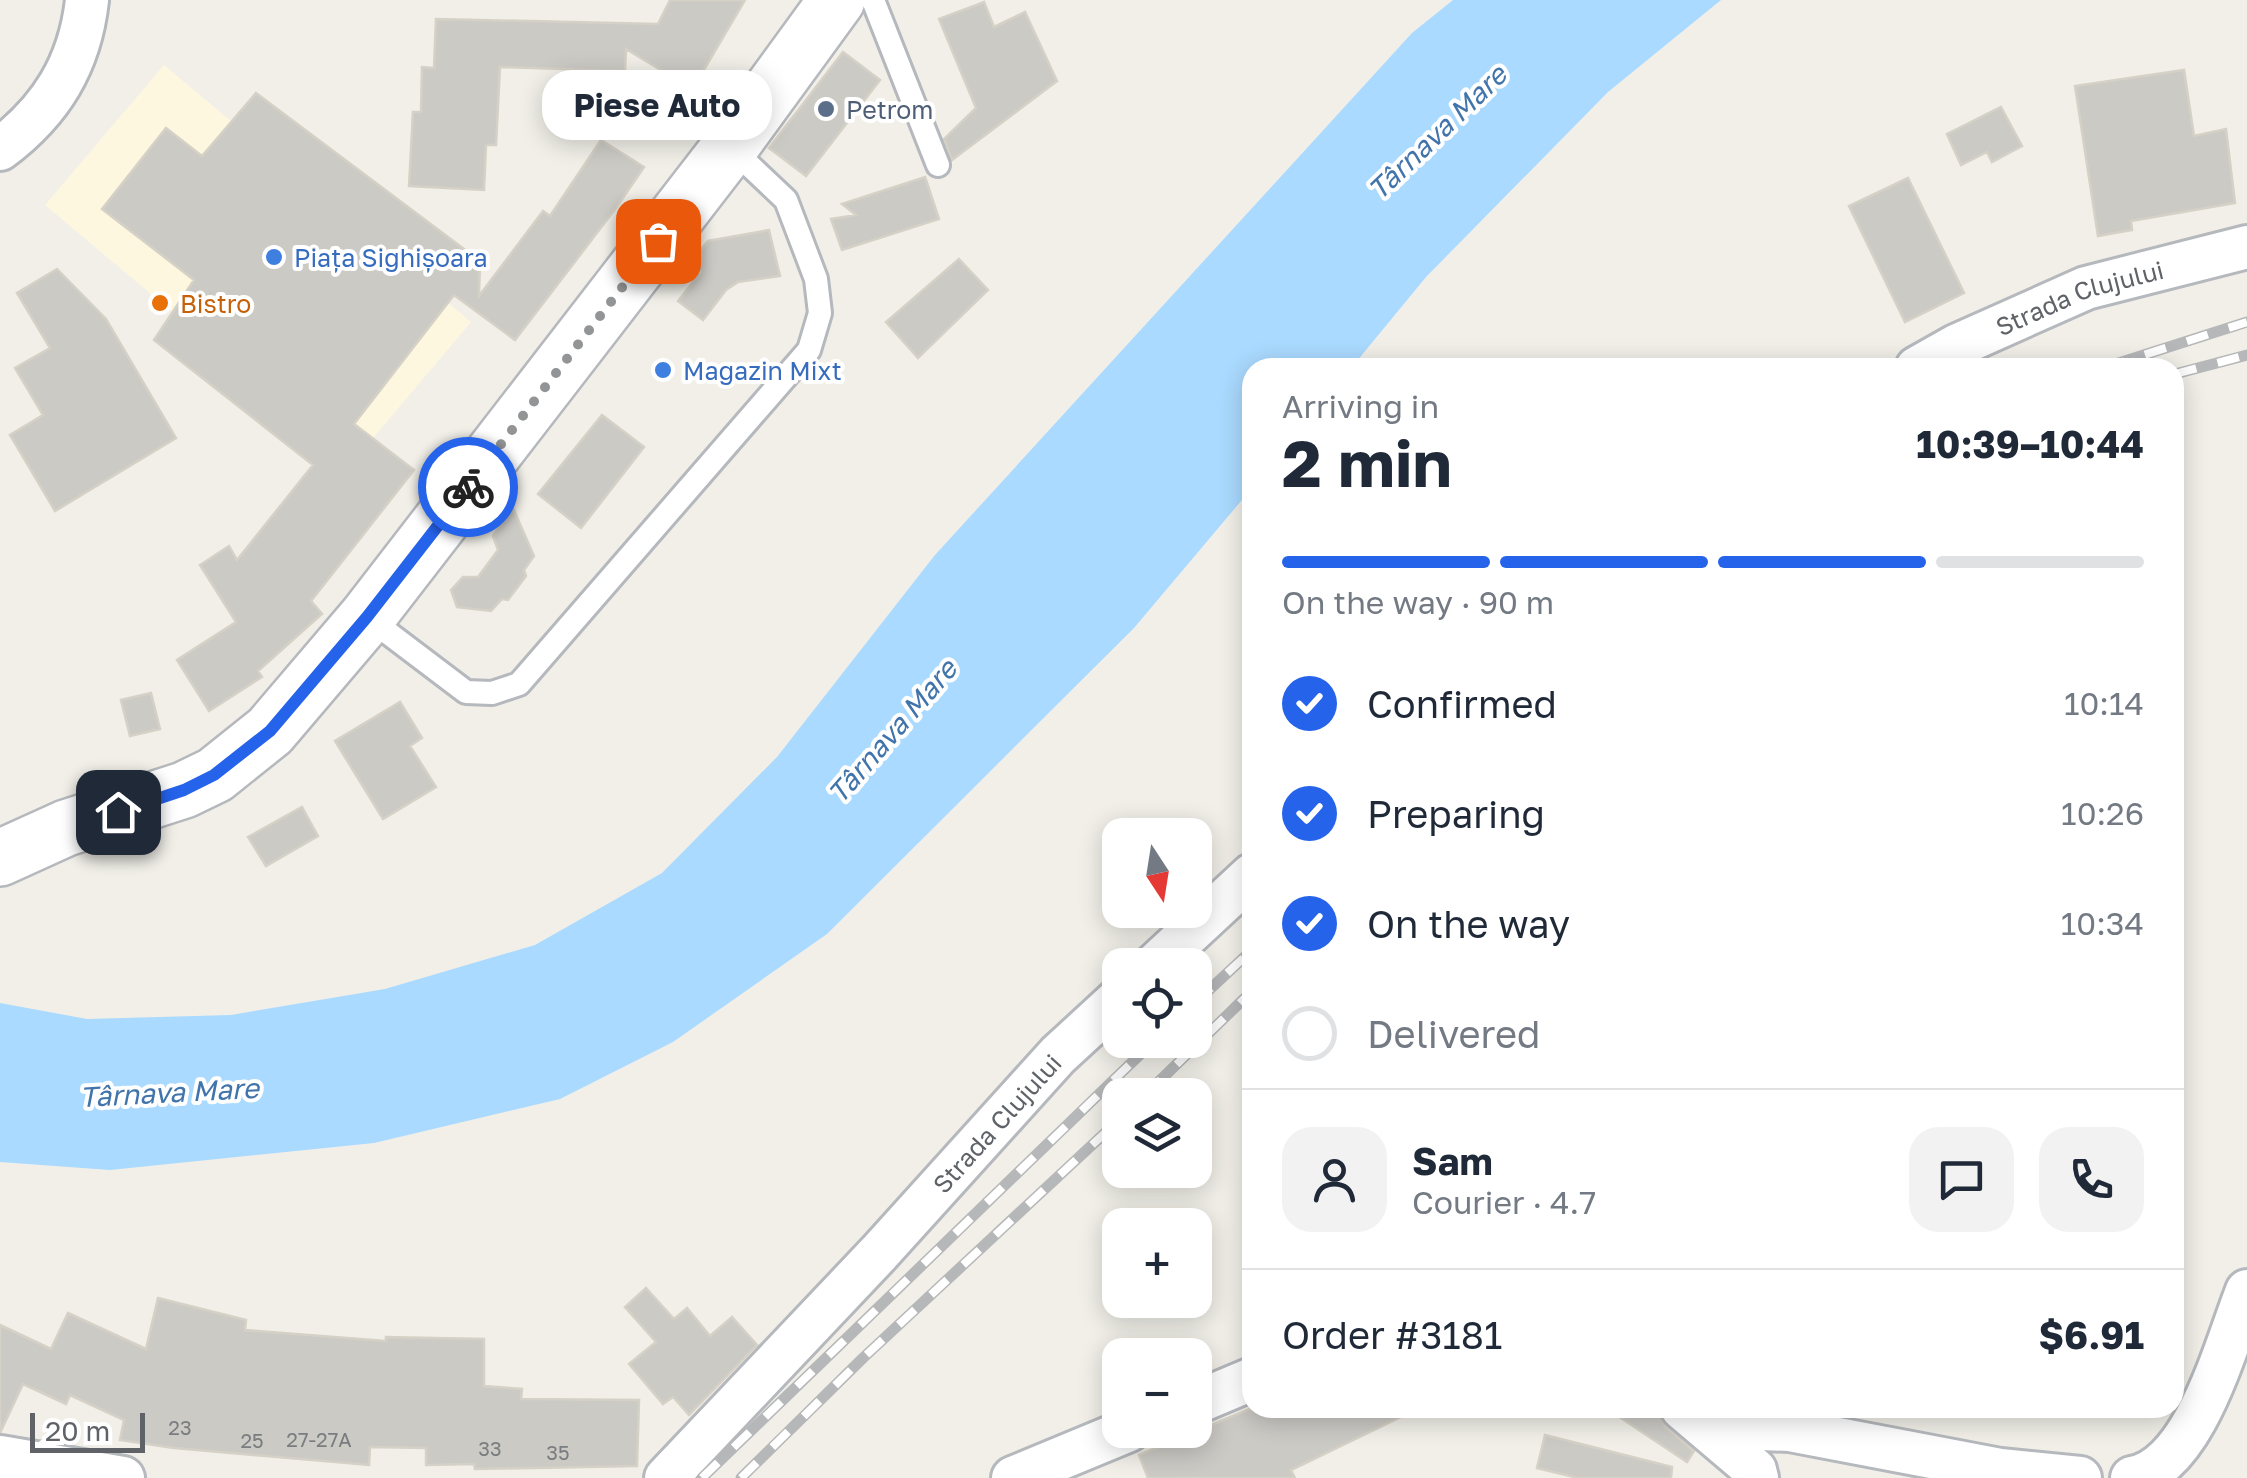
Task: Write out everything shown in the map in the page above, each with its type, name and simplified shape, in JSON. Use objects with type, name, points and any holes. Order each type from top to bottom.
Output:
[{"type":"street","points":[[0,150],[42,112],[66,77],[72,66],[86,0]]},
{"type":"street","points":[[8,842],[145,804],[214,775],[270,731],[367,617],[730,147],[836,0]]},
{"type":"street","name":"Strada Clujului","points":[[1935,358],[2086,288],[2247,247]]},
{"type":"street","points":[[1173,948],[1242,883]]},
{"type":"street","name":"Strada Clujului","points":[[666,1478],[879,1253],[1058,1055],[1102,1015]]},
{"type":"street","points":[[2132,1478],[2166,1462],[2194,1424],[2247,1291]]},
{"type":"street","points":[[1212,1396],[1242,1383]]},
{"type":"street","points":[[1696,1418],[1756,1470],[1758,1478]]},
{"type":"street","points":[[1702,1418],[1790,1430],[1966,1469],[2080,1478]]},
{"type":"street","points":[[1013,1478],[1102,1441]]},
{"type":"street","points":[[0,1456],[123,1478]]},
{"type":"lane","points":[[872,0],[938,164]]},
{"type":"lane","points":[[367,617],[466,692],[492,692],[519,684],[809,350],[820,313],[816,279],[786,200],[730,147]]},
{"type":"shaded area","points":[[164,65],[471,322],[352,463],[45,205]]},
{"type":"water","name":"Târnava Mare","points":[[1453,0],[1721,0],[1608,92],[1426,277],[1359,358],[1242,358],[1242,500],[1134,628],[827,934],[673,1042],[560,1099],[374,1143],[110,1170],[0,1162],[0,1003],[87,1019],[231,1015],[385,989],[535,945],[662,873],[777,757],[935,555],[1412,33]]},
{"type":"building","points":[[670,0],[745,0],[702,73],[698,71],[689,87],[626,49],[625,71],[500,67],[496,145],[486,145],[484,190],[409,186],[413,112],[421,112],[422,67],[434,68],[436,19],[658,24]]},
{"type":"building","points":[[984,2],[994,27],[1025,12],[1057,81],[952,160],[944,139],[976,108],[939,19]]},
{"type":"building","points":[[843,52],[880,80],[806,176],[769,148]]},
{"type":"building","points":[[2184,70],[2194,136],[2226,129],[2235,203],[2131,221],[2132,230],[2098,236],[2075,86]]},
{"type":"building","points":[[256,93],[480,261],[479,296],[543,211],[550,216],[601,140],[644,167],[515,340],[454,295],[354,424],[414,470],[311,601],[322,614],[258,671],[262,677],[209,711],[177,660],[236,622],[200,565],[229,546],[237,560],[313,465],[154,340],[194,280],[102,209],[166,128],[202,156]]},
{"type":"building","points":[[2001,107],[2022,146],[1992,162],[1987,152],[1961,165],[1947,134]]},
{"type":"building","points":[[925,177],[939,219],[842,250],[831,219],[856,215],[842,204]]},
{"type":"building","points":[[1908,178],[1964,293],[1905,322],[1849,206]]},
{"type":"building","points":[[769,230],[780,276],[738,282],[726,290],[703,320],[678,301],[701,272],[690,263],[708,241]]},
{"type":"building","points":[[959,259],[988,290],[918,358],[886,322]]},
{"type":"building","points":[[57,269],[106,319],[176,438],[55,511],[10,435],[43,415],[15,368],[50,348],[17,293]]},
{"type":"building","points":[[602,415],[644,447],[581,528],[538,494]]},
{"type":"building","points":[[513,508],[534,556],[524,570],[526,576],[508,600],[502,599],[491,611],[457,607],[451,590],[463,577],[478,577],[498,550],[493,536]]},
{"type":"building","points":[[151,693],[160,729],[130,736],[121,700]]},
{"type":"building","points":[[400,702],[422,738],[410,746],[436,787],[383,819],[335,741]]},
{"type":"building","points":[[302,807],[318,836],[266,866],[248,837]]},
{"type":"building","points":[[646,1288],[674,1319],[687,1308],[710,1336],[732,1317],[757,1345],[689,1415],[673,1397],[663,1404],[629,1364],[656,1342],[625,1307]]},
{"type":"building","points":[[158,1298],[246,1320],[245,1330],[386,1341],[386,1337],[484,1339],[484,1386],[522,1389],[521,1399],[639,1400],[637,1466],[475,1469],[474,1464],[426,1465],[426,1448],[370,1447],[369,1465],[174,1448],[120,1440],[124,1420],[70,1395],[66,1404],[23,1384],[0,1433],[0,1325],[51,1349],[68,1313],[146,1349]]},
{"type":"building","points":[[1242,1412],[1242,1418],[1398,1418],[1291,1470],[1295,1478],[1148,1478],[1139,1455],[1156,1448],[1212,1448],[1212,1425]]},
{"type":"building","points":[[1621,1418],[1662,1418],[1665,1426],[1694,1451],[1687,1462]]},
{"type":"building","points":[[1545,1435],[1672,1467],[1671,1478],[1578,1478],[1537,1468]]},
{"type":"railway","points":[[2134,358],[2247,322]]},
{"type":"railway","points":[[2184,372],[2247,355]]},
{"type":"railway","points":[[1212,987],[1242,959]]},
{"type":"railway","points":[[1162,1078],[1242,1001]]},
{"type":"railway","points":[[702,1478],[1136,1058]]},
{"type":"railway","points":[[741,1478],[863,1358],[1102,1136]]},
{"type":"way so far","points":[[468,487],[658,241]]},
{"type":"place","name":"Petrom","points":[[826,109]]},
{"type":"place","name":"Piese Auto","points":[[658,241]]},
{"type":"place","name":"Piața Sighișoara","points":[[274,257]]},
{"type":"place","name":"Bistro","points":[[160,303]]},
{"type":"place","name":"Magazin Mixt","points":[[663,370]]},
{"type":"route","points":[[118,812],[184,790],[214,775],[270,731],[367,617],[468,487]]}]
